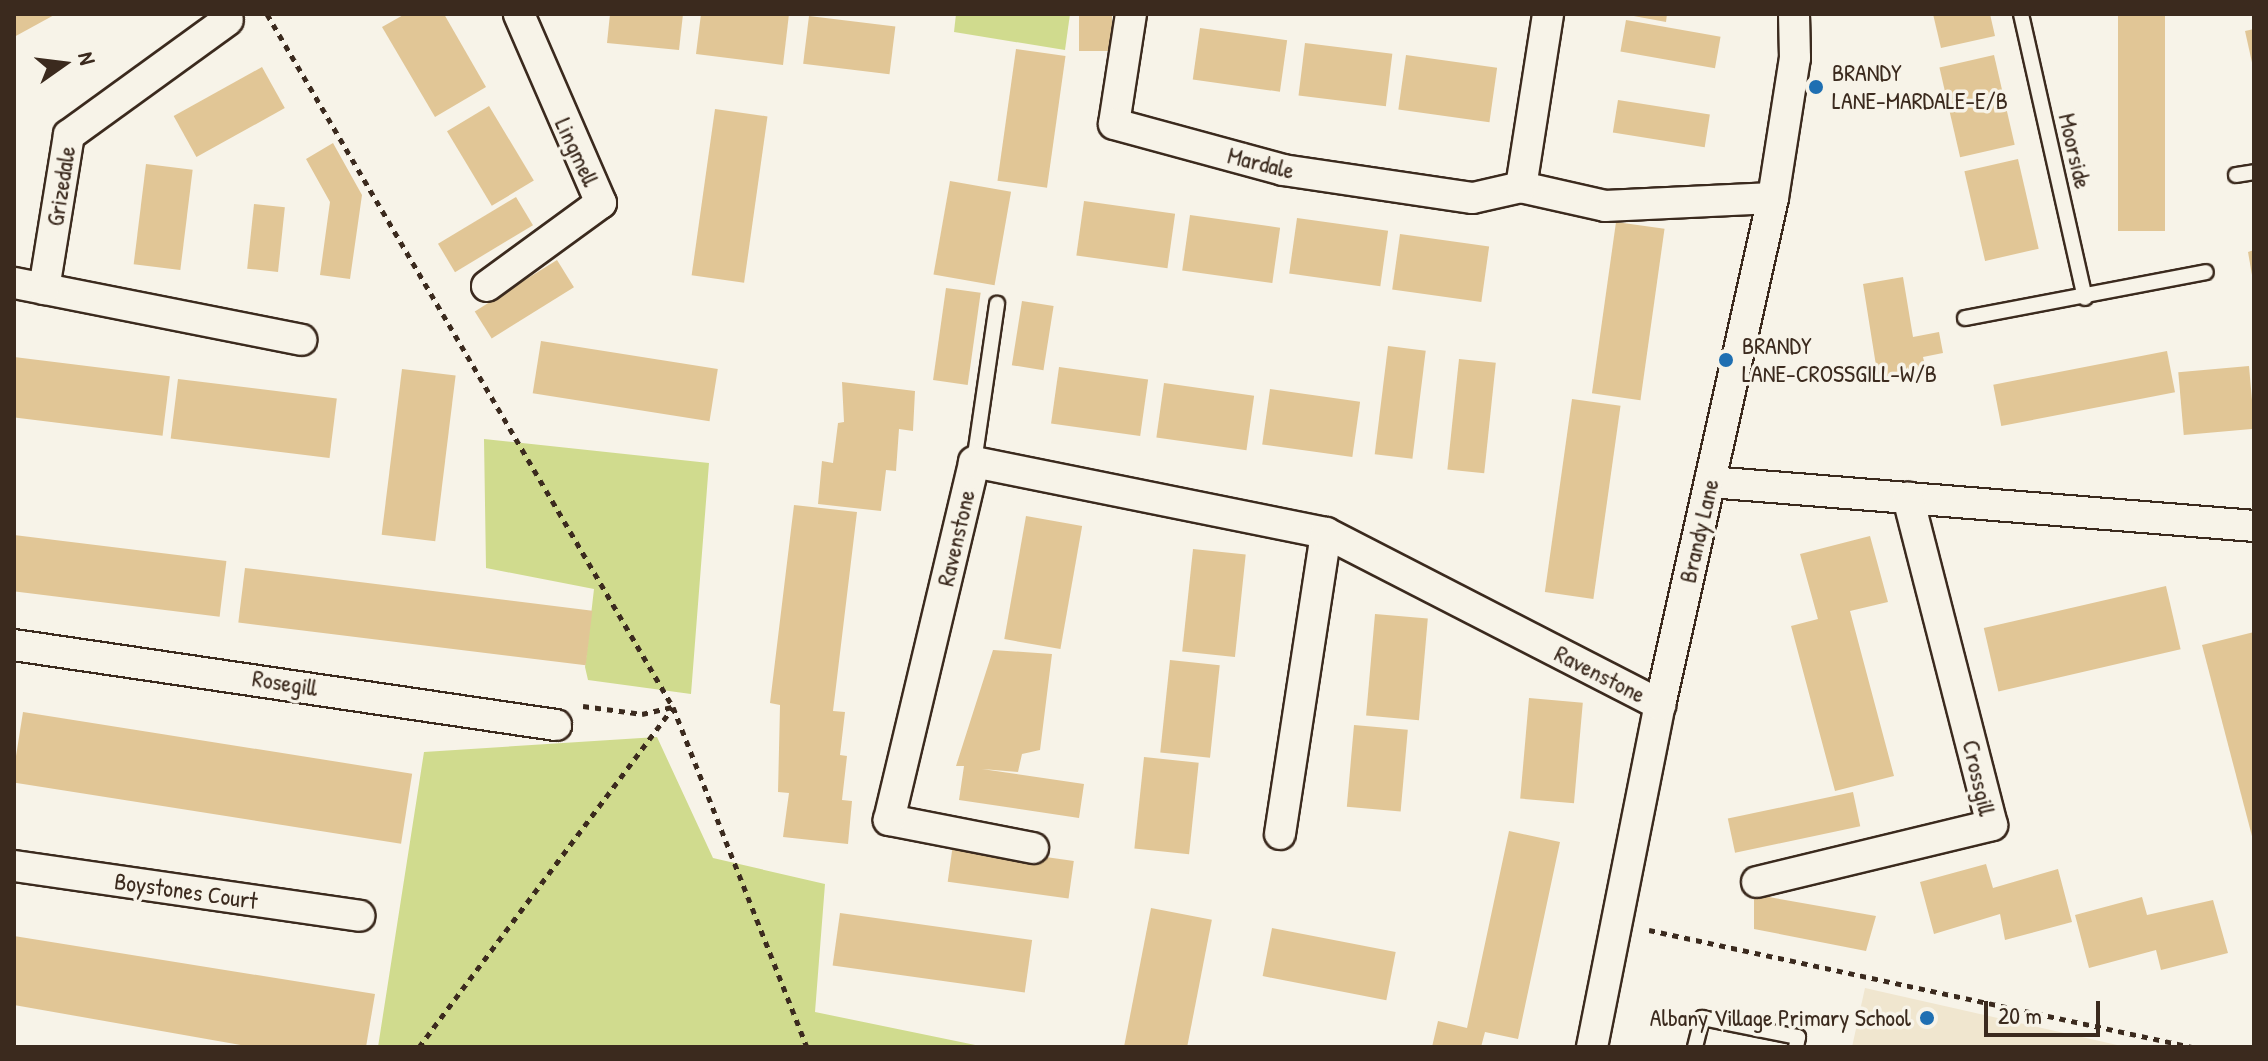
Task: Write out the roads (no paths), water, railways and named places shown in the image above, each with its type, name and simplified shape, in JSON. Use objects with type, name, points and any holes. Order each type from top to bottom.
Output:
[{"type":"street","name":"Lingmell","points":[[487,286],[601,203],[519,14]]},
{"type":"street","name":"Mardale","points":[[1131,14],[1114,124],[1283,170],[1473,198],[1521,187],[1605,206],[1773,198]]},
{"type":"street","points":[[1521,187],[1548,14]]},
{"type":"street","name":"Brandy Lane","points":[[1592,1047],[1660,705],[1773,198],[1795,58],[1794,14]]},
{"type":"street","name":"Grizedale","points":[[44,289],[69,135],[228,20]]},
{"type":"street","points":[[14,283],[301,340]]},
{"type":"street","name":"Ravenstone","points":[[1033,848],[889,820],[974,462],[1326,533],[1660,705]]},
{"type":"street","points":[[1710,482],[2254,526]]},
{"type":"street","name":"Crossgill","points":[[1757,882],[1992,825],[1908,498]]},
{"type":"street","points":[[1280,834],[1326,533]]},
{"type":"street","name":"Rosegill","points":[[14,645],[556,725]]},
{"type":"street","name":"Boystones Court","points":[[14,866],[359,916]]},
{"type":"lane","name":"Moorside","points":[[2021,14],[2085,298]]},
{"type":"lane","points":[[2236,175],[2254,172]]},
{"type":"lane","points":[[1965,318],[2085,298],[2206,272]]},
{"type":"lane","points":[[974,462],[997,304]]},
{"type":"lane","points":[[1695,1047],[1702,1018],[1798,1037],[1796,1047]]},
{"type":"place","name":"BRANDY LANE-MARDALE-E/B","points":[[1816,87]]},
{"type":"place","name":"BRANDY LANE-CROSSGILL-W/B","points":[[1726,360]]},
{"type":"place","name":"Albany Village Primary School","points":[[1927,1018]]}]
